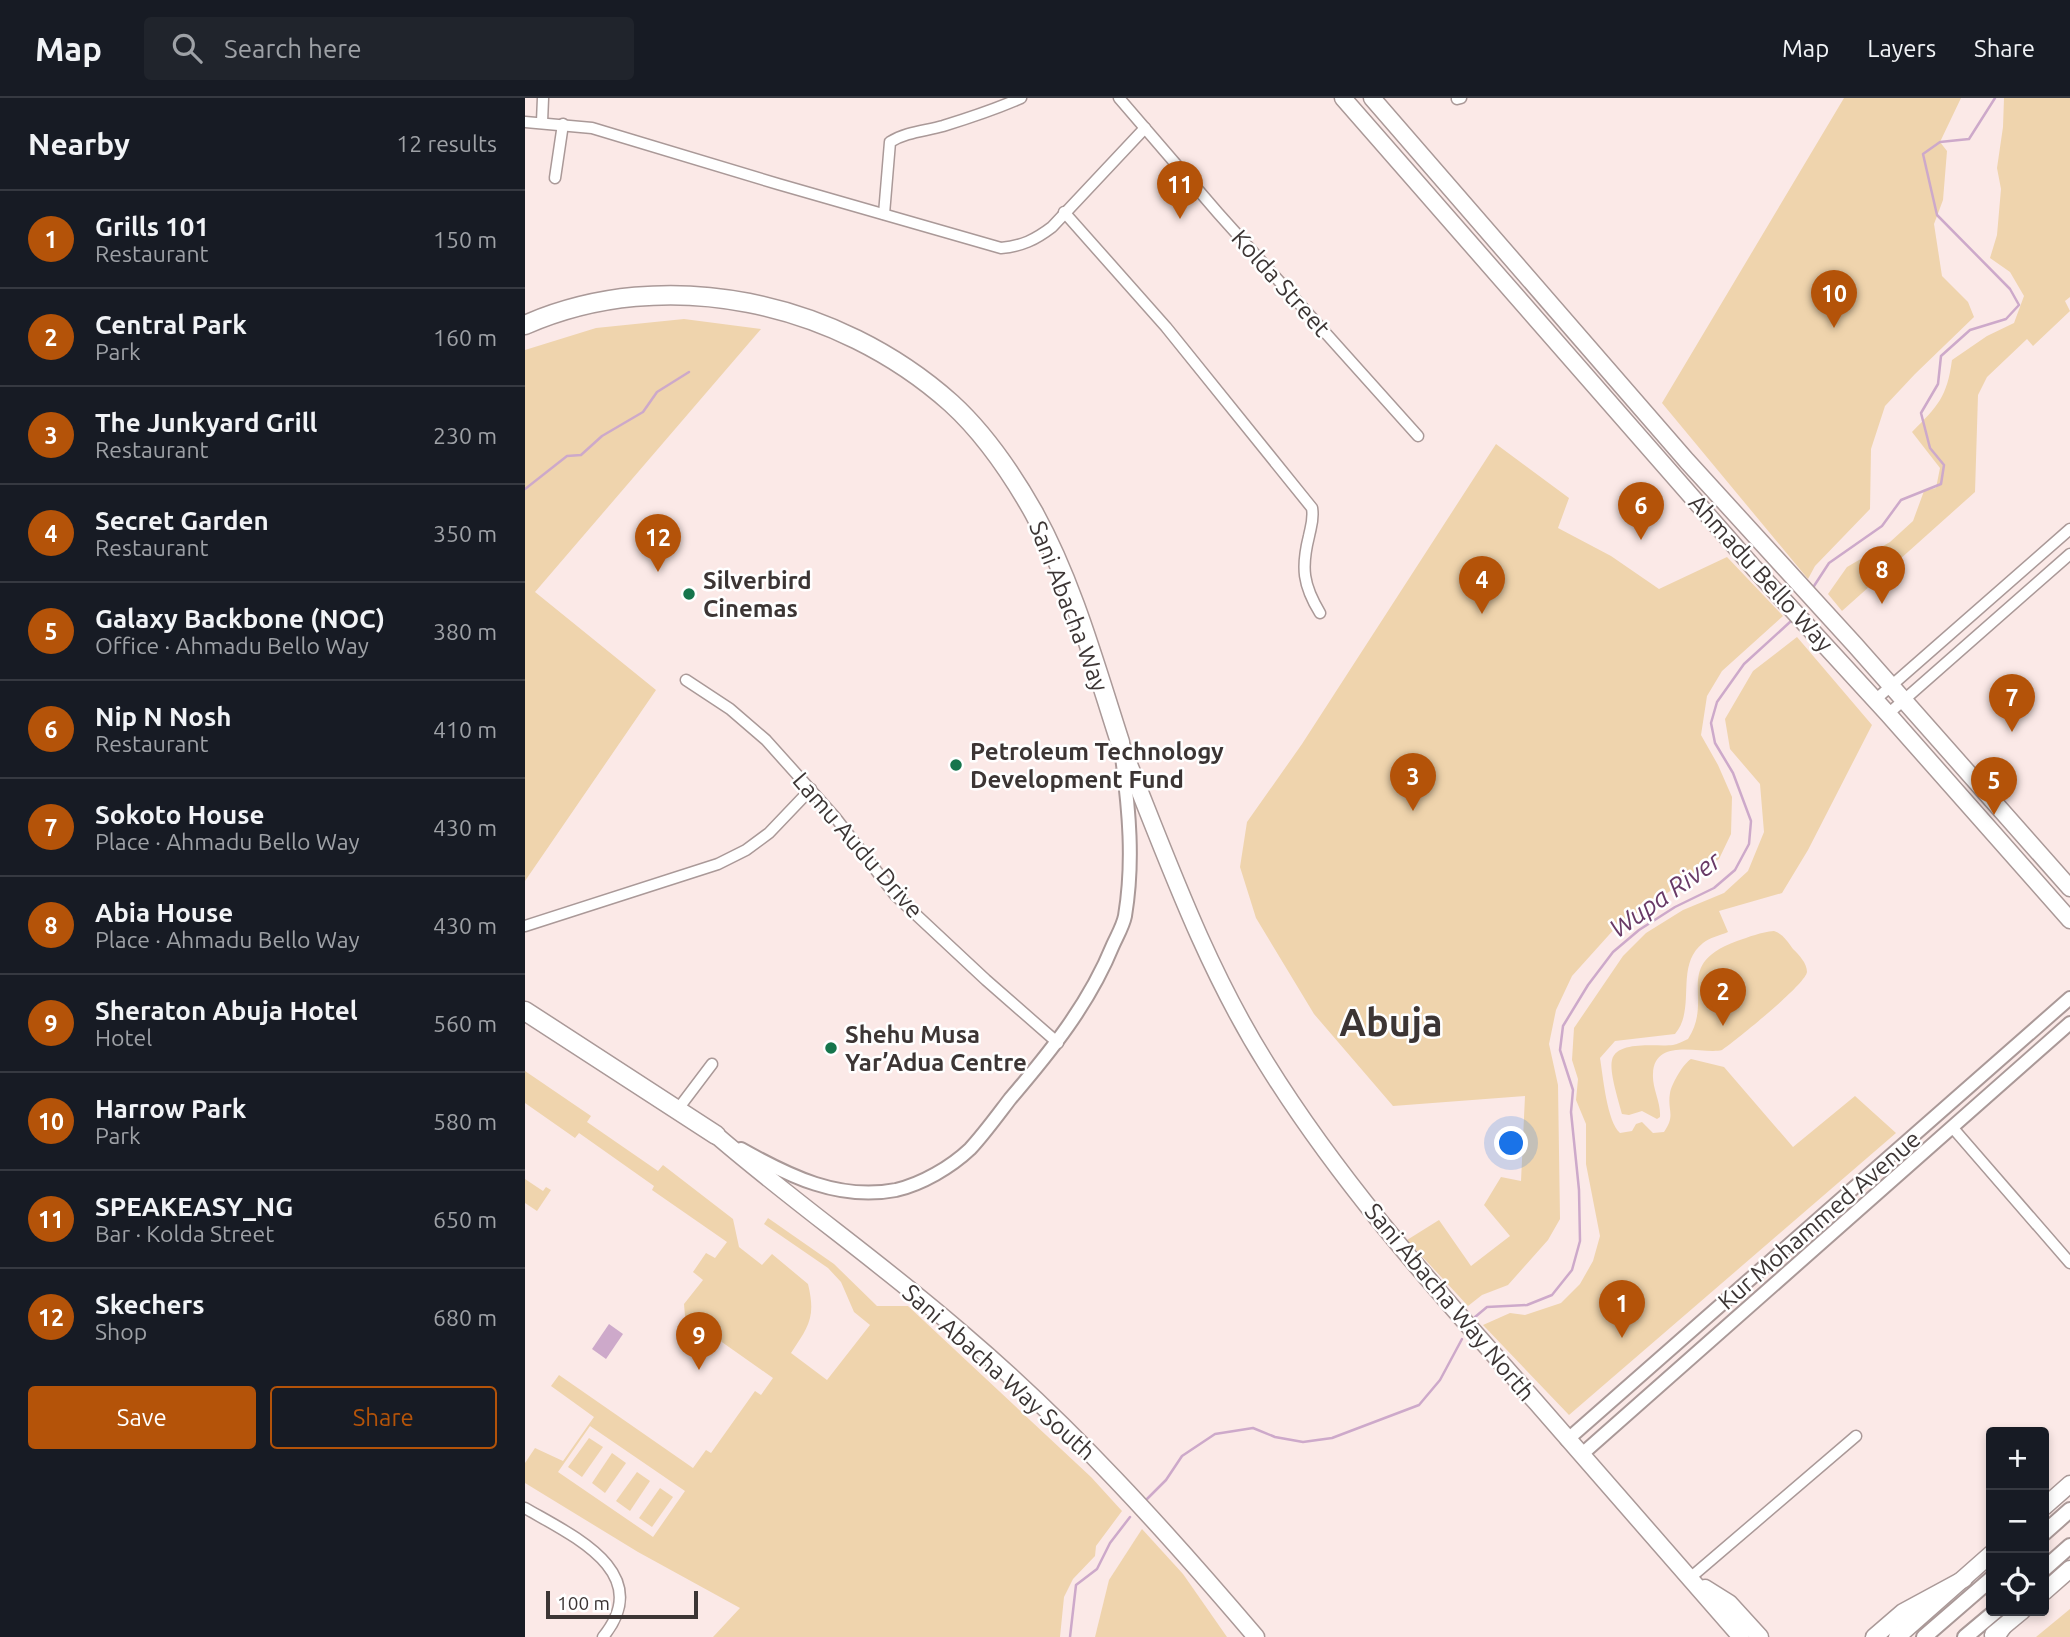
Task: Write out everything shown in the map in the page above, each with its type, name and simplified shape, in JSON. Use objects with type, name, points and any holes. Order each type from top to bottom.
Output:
[{"type":"highway","name":"Sani Abacha Way","points":[[525,326],[587,305],[636,297],[672,295],[756,303],[809,319],[847,335],[881,352],[917,376],[951,403],[974,426],[1033,513],[1055,555],[1072,599],[1120,741]]},
{"type":"highway","points":[[525,1011],[716,1135]]},
{"type":"main road","name":"Ahmadu Bello Way","points":[[1343,98],[1754,568],[1888,714],[2070,920]]},
{"type":"main road","name":"Ahmadu Bello Way","points":[[1372,98],[1607,370],[2070,888]]},
{"type":"main road","name":"Sani Abacha Way","points":[[1120,741],[1201,939]]},
{"type":"main road","name":"Sani Abacha Way North","points":[[1201,939],[1244,1027],[1322,1148],[1431,1283],[1741,1637]]},
{"type":"main road","name":"Sani Abacha Way South","points":[[716,1135],[965,1336],[1102,1465],[1256,1637]]},
{"type":"main road","points":[[2049,1503],[2070,1484]]},
{"type":"main road","points":[[2049,1529],[2070,1510]]},
{"type":"main road","points":[[2049,1565],[2070,1546]]},
{"type":"main road","points":[[1874,1637],[1896,1631],[1922,1601],[1964,1579],[1986,1559]]},
{"type":"main road","points":[[2049,1588],[2070,1569]]},
{"type":"main road","points":[[1690,1578],[1729,1603],[1760,1637]]},
{"type":"main road","points":[[1924,1637],[1986,1583]]},
{"type":"main road","points":[[1965,1637],[1990,1616]]},
{"type":"main road","points":[[1997,1634],[2017,1616]]},
{"type":"street","points":[[541,122],[543,98]]},
{"type":"street","points":[[884,214],[890,142],[899,136],[942,126],[1021,98]]},
{"type":"street","name":"Kolda Street","points":[[1119,98],[1418,436]]},
{"type":"street","points":[[525,122],[592,128],[1001,248],[1020,246],[1037,239],[1052,227],[1145,128]]},
{"type":"street","points":[[555,178],[563,124]]},
{"type":"street","points":[[1064,212],[1165,327],[1312,508],[1314,518],[1304,556],[1304,574],[1307,592],[1320,613]]},
{"type":"street","points":[[1875,700],[2070,529]]},
{"type":"street","points":[[1888,714],[2070,554]]},
{"type":"street","name":"Lamu Audu Drive","points":[[686,680],[730,709],[766,740],[811,789],[895,895],[1058,1043]]},
{"type":"street","points":[[716,1135],[768,1165],[837,1191],[879,1192],[914,1185],[969,1150],[1058,1043],[1090,994],[1125,918],[1130,836],[1120,741]]},
{"type":"street","points":[[525,926],[718,864],[746,850],[769,833],[811,789]]},
{"type":"street","name":"Kur Mohammed Avenue","points":[[1567,1440],[2070,998]]},
{"type":"street","name":"Kur Mohammed Avenue","points":[[1581,1455],[2070,1023]]},
{"type":"street","points":[[678,1109],[712,1064]]},
{"type":"street","points":[[1952,1127],[2070,1263]]},
{"type":"street","points":[[1690,1578],[1856,1436]]},
{"type":"street","points":[[525,1508],[578,1539],[605,1560],[615,1576],[620,1595],[617,1614],[603,1637]]},
{"type":"shaded area","points":[[1844,98],[1961,98],[1940,142],[1947,151],[1943,200],[1934,224],[1942,276],[1968,302],[1974,317],[1885,406],[1871,449],[1870,509],[1815,566],[1808,579],[1662,403]]},
{"type":"shaded area","points":[[2004,98],[2070,98],[2070,297],[2065,301],[2070,311],[2033,346],[2027,339],[1987,377],[1978,395],[1975,492],[1842,611],[1828,594],[1847,567],[1890,542],[1913,521],[1924,491],[1936,488],[1940,468],[1912,432],[1940,400],[1952,360],[1987,336],[2014,323],[2024,296],[2010,272],[1990,258],[1997,235],[2001,189],[1997,168]]},
{"type":"shaded area","points":[[684,319],[761,329],[535,592],[656,690],[525,881],[525,350],[596,328]]},
{"type":"shaded area","points":[[1496,444],[1569,498],[1558,528],[1611,556],[1659,589],[1727,557],[1783,616],[1722,671],[1707,696],[1701,735],[1732,797],[1731,834],[1719,859],[1617,926],[1572,976],[1556,1010],[1549,1044],[1558,1085],[1560,1219],[1548,1240],[1508,1285],[1482,1295],[1468,1306],[1407,1240],[1439,1220],[1471,1266],[1510,1236],[1484,1205],[1501,1177],[1521,1181],[1525,1096],[1393,1106],[1314,1014],[1256,918],[1240,867],[1247,822],[1302,744]]},
{"type":"shaded area","points":[[1797,637],[1872,725],[1808,850],[1782,893],[1719,911],[1728,932],[1706,941],[1694,952],[1687,975],[1685,1012],[1675,1034],[1615,1041],[1600,1058],[1606,1098],[1612,1119],[1620,1133],[1632,1131],[1636,1124],[1642,1122],[1653,1133],[1664,1132],[1670,1117],[1671,1089],[1681,1069],[1691,1059],[1724,1067],[1793,1147],[1855,1096],[1896,1133],[1569,1415],[1483,1325],[1510,1313],[1525,1315],[1561,1303],[1580,1284],[1593,1261],[1600,1236],[1586,1164],[1586,1124],[1576,1100],[1578,1079],[1572,1060],[1574,1028],[1623,956],[1646,933],[1683,910],[1724,893],[1748,871],[1764,832],[1760,784],[1730,749],[1725,719],[1753,671]]},
{"type":"shaded area","points":[[1774,931],[1785,938],[1804,962],[1807,972],[1803,979],[1769,1012],[1722,1050],[1681,1050],[1662,1055],[1656,1062],[1653,1074],[1660,1117],[1657,1119],[1642,1111],[1622,1114],[1612,1072],[1615,1054],[1629,1047],[1673,1045],[1688,1039],[1695,1024],[1698,984],[1705,961],[1717,950],[1737,941]]},
{"type":"shaded area","points":[[525,1071],[591,1116],[587,1122],[658,1171],[663,1165],[733,1219],[739,1247],[762,1265],[772,1254],[808,1284],[811,1313],[791,1353],[827,1380],[870,1325],[854,1312],[841,1282],[828,1268],[764,1224],[768,1218],[834,1264],[877,1306],[908,1306],[1091,1477],[1122,1511],[1096,1546],[1095,1556],[1073,1579],[1064,1597],[1060,1637],[713,1637],[740,1608],[638,1552],[525,1483],[525,1463],[535,1448],[563,1461],[594,1417],[551,1386],[559,1375],[693,1468],[706,1450],[711,1453],[755,1391],[761,1395],[773,1378],[685,1316],[684,1304],[703,1280],[693,1272],[706,1253],[715,1258],[727,1242],[652,1190],[654,1186],[579,1133],[575,1138],[525,1103]],"holes":[[[590,1426],[685,1491],[653,1537],[558,1472]]]},
{"type":"shaded area","points":[[525,1179],[543,1191],[546,1187],[551,1190],[537,1211],[525,1203]]},
{"type":"shaded area","points":[[609,1324],[623,1334],[606,1359],[592,1349]]},
{"type":"shaded area","points":[[589,1438],[603,1447],[582,1477],[568,1467]]},
{"type":"shaded area","points":[[612,1453],[626,1463],[605,1493],[592,1483]]},
{"type":"shaded area","points":[[637,1472],[650,1481],[630,1511],[616,1501]]},
{"type":"shaded area","points":[[660,1488],[673,1497],[652,1527],[639,1518]]},
{"type":"shaded area","points":[[1142,1529],[1183,1574],[1227,1637],[1095,1637],[1109,1580]]},
{"type":"shaded area","points":[[2070,1609],[2070,1637],[2036,1637]]},
{"type":"waterway","name":"Wupa River","points":[[1814,586],[1829,563],[1882,526],[1901,500],[1941,484],[1944,465],[1930,448],[1921,413],[1938,384],[1941,356],[1970,330],[2006,319],[2019,305],[2010,289],[1937,215],[1923,154],[1940,142],[1969,139],[1995,98]]},
{"type":"waterway","points":[[525,489],[567,456],[581,455],[602,436],[643,412],[657,392],[689,372]]},
{"type":"waterway","name":"Wupa River","points":[[1475,1317],[1487,1307],[1527,1305],[1552,1295],[1572,1270],[1580,1241],[1579,1190],[1571,1112],[1573,1090],[1560,1050],[1563,1026],[1588,985],[1613,952],[1639,930],[1675,907],[1714,888],[1735,870],[1749,844],[1751,821],[1733,773],[1715,743],[1711,723],[1717,702],[1744,664],[1790,622]]},
{"type":"waterway","name":"Wupa River","points":[[1147,1499],[1166,1480],[1182,1456],[1215,1434],[1253,1428],[1275,1437],[1303,1442],[1332,1438],[1419,1405],[1440,1380],[1462,1339]]},
{"type":"waterway","name":"Wupa River","points":[[1070,1637],[1076,1585],[1097,1569],[1110,1543],[1130,1517]]},
{"type":"place","name":"SPEAKEASY_NG","points":[[1180,219]]},
{"type":"place","name":"Harrow Park","points":[[1834,328]]},
{"type":"place","name":"Nip N Nosh","points":[[1641,540]]},
{"type":"place","name":"Skechers","points":[[658,572]]},
{"type":"place","name":"Silverbird Cinemas","points":[[689,594]]},
{"type":"place","name":"Abia House","points":[[1882,604]]},
{"type":"place","name":"Secret Garden","points":[[1482,614]]},
{"type":"place","name":"Sokoto House","points":[[2012,732]]},
{"type":"place","name":"Petroleum Technology Development Fund","points":[[956,765]]},
{"type":"place","name":"The Junkyard Grill","points":[[1413,811]]},
{"type":"place","name":"Galaxy Backbone (NOC)","points":[[1994,815]]},
{"type":"place","name":"Central Park","points":[[1723,1026]]},
{"type":"place","name":"Shehu Musa Yar’Adua Centre","points":[[831,1048]]},
{"type":"place","name":"Grills 101","points":[[1622,1338]]},
{"type":"place","name":"Sheraton Abuja Hotel","points":[[699,1370]]},
{"type":"district","name":"Abuja","points":[[1391,1022]]}]
